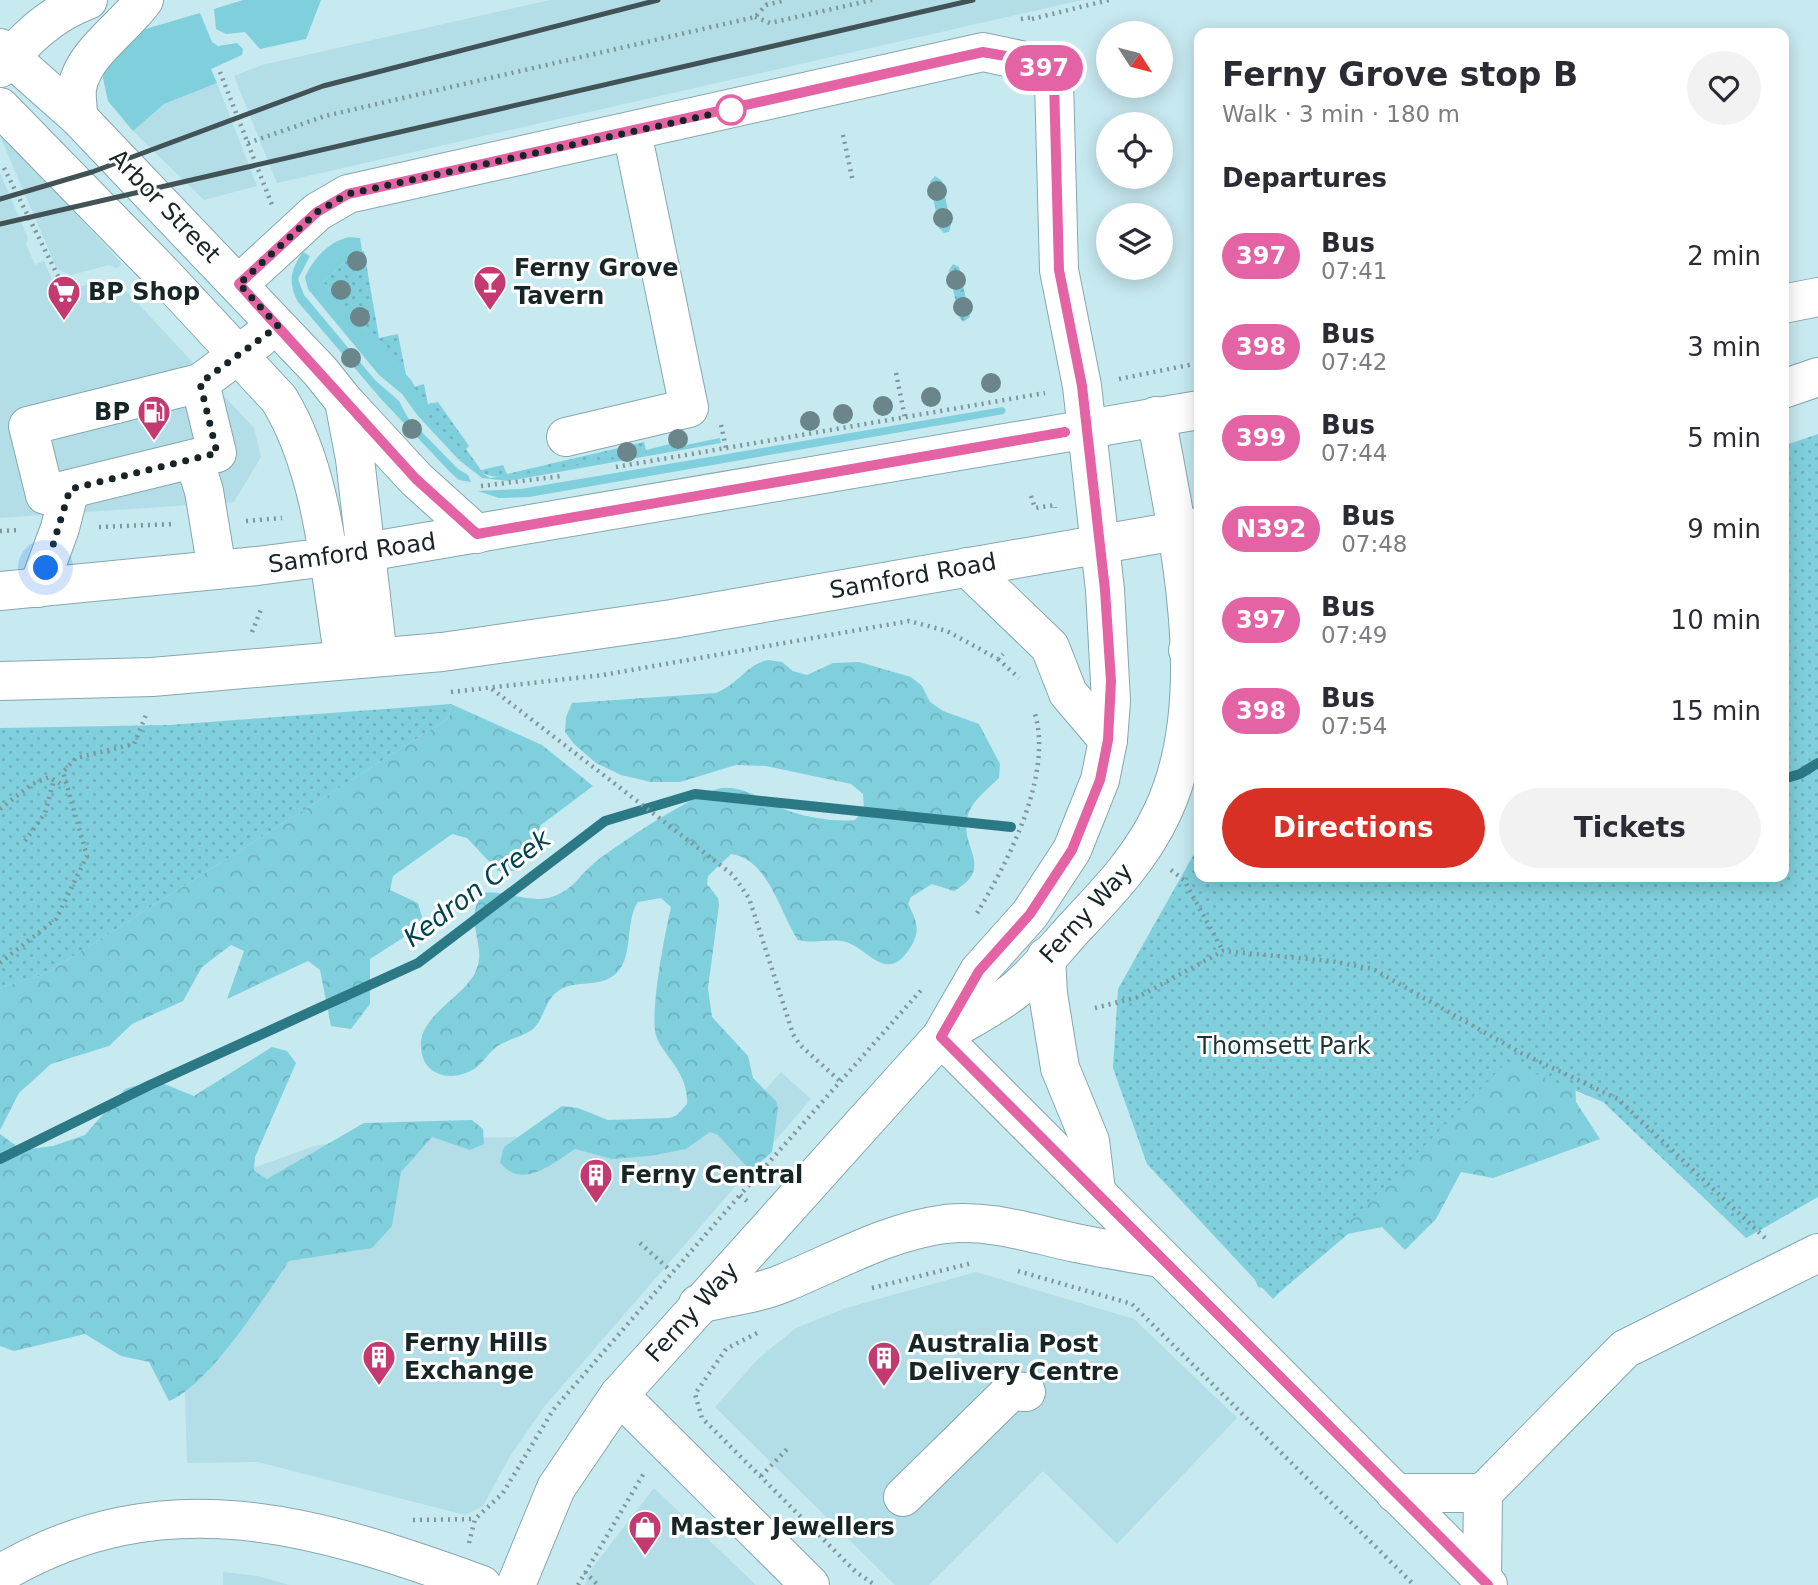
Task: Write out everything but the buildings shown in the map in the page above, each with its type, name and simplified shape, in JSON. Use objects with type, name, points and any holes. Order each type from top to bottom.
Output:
[{"type":"street","points":[[3,58],[58,13],[88,0]]},
{"type":"street","points":[[78,117],[77,88],[83,71],[101,44],[128,22],[144,0]]},
{"type":"street","name":"Ferny Way","points":[[239,284],[317,212],[348,194],[983,52],[1039,64],[1054,81],[1059,270],[1087,428],[1111,662],[1108,740],[1100,780],[1072,850],[1030,914],[979,971],[941,1037],[698,1304],[619,1395],[556,1488],[516,1585]]},
{"type":"street","name":"Arbor Street","points":[[3,58],[78,117],[239,284],[416,479],[477,534]]},
{"type":"street","name":"Arbor Street","points":[[0,107],[239,354],[279,399],[294,423],[313,481],[327,558],[361,658]]},
{"type":"street","points":[[565,436],[689,408],[632,132]]},
{"type":"street","points":[[1789,303],[1818,297]]},
{"type":"street","points":[[200,383],[217,453],[45,495],[28,426],[200,383],[278,326]]},
{"type":"street","points":[[1789,387],[1818,377]]},
{"type":"street","points":[[344,401],[355,459],[366,552],[361,658]]},
{"type":"street","name":"Samford Road","points":[[0,590],[327,558],[1194,411]]},
{"type":"street","name":"Ferny Way","points":[[941,1037],[1014,991],[1113,888],[1138,855],[1162,813],[1178,771],[1186,735],[1193,644],[1188,529],[1156,416]]},
{"type":"street","points":[[194,459],[210,523],[217,570]]},
{"type":"street","points":[[38,588],[60,528],[70,489]]},
{"type":"street","name":"Samford Road","points":[[0,681],[152,677],[442,652],[672,619],[1188,529]]},
{"type":"street","points":[[967,567],[1050,647],[1068,693],[1108,740]]},
{"type":"street","points":[[1046,957],[1048,994],[1060,1068],[1090,1140],[1096,1190]]},
{"type":"street","points":[[941,1037],[1485,1582]]},
{"type":"street","points":[[698,1304],[785,1283],[861,1248],[903,1233],[947,1224],[993,1225],[1031,1231],[1075,1243],[1160,1258]]},
{"type":"street","points":[[1395,1493],[1483,1493],[1625,1349],[1812,1258]]},
{"type":"street","points":[[903,1497],[1011,1391],[1026,1392]]},
{"type":"street","points":[[619,1395],[810,1585]]},
{"type":"street","points":[[1483,1493],[1485,1582]]},
{"type":"street","points":[[0,1574],[26,1558],[105,1529],[172,1518],[216,1517],[271,1523],[334,1536],[482,1585]]},
{"type":"path","points":[[248,143],[325,116],[755,17],[766,5],[786,0]]},
{"type":"path","points":[[755,17],[770,23],[872,0]]},
{"type":"path","points":[[1026,28],[1034,17],[1109,0]]},
{"type":"path","points":[[220,72],[271,202]]},
{"type":"path","points":[[843,135],[853,182]]},
{"type":"path","points":[[0,161],[60,280]]},
{"type":"path","points":[[896,373],[905,418]]},
{"type":"path","points":[[603,469],[1014,400]]},
{"type":"path","points":[[485,485],[508,485],[576,474]]},
{"type":"path","points":[[1031,496],[1035,508],[1055,505],[1057,514]]},
{"type":"path","points":[[0,530],[252,521]]},
{"type":"path","points":[[251,635],[262,607]]},
{"type":"path","points":[[925,984],[842,1083],[800,1045],[793,1034],[749,898],[733,876],[492,688],[603,676],[909,621],[947,631],[998,659],[1017,674],[1022,683]]},
{"type":"path","points":[[998,659],[1011,645]]},
{"type":"path","points":[[970,925],[1012,851],[1029,806],[1037,763],[1039,725],[1035,713]]},
{"type":"path","points":[[0,963],[56,919],[87,856],[63,772],[76,758],[134,744],[147,715]]},
{"type":"path","points":[[0,809],[32,784],[49,777],[65,786]]},
{"type":"path","points":[[25,841],[45,813],[54,780]]},
{"type":"path","points":[[1169,869],[1184,880],[1223,951]]},
{"type":"path","points":[[1095,1008],[1138,998],[1223,951],[1331,961],[1373,968],[1521,1053],[1618,1099],[1764,1238],[1812,1258]]},
{"type":"path","points":[[640,1243],[671,1271]]},
{"type":"path","points":[[867,1289],[981,1261]]},
{"type":"path","points":[[1006,1268],[1132,1304],[1414,1585]]},
{"type":"path","points":[[761,1331],[726,1349],[695,1394],[702,1418],[856,1572],[875,1585]]},
{"type":"path","points":[[761,1476],[789,1447]]},
{"type":"path","points":[[578,1585],[645,1470]]},
{"type":"path","points":[[585,1572],[598,1585]]},
{"type":"shaded area","points":[[550,0],[1082,0],[277,183],[234,76],[262,65]]},
{"type":"shaded area","points":[[217,83],[257,186],[204,200],[133,131],[164,104]]},
{"type":"shaded area","points":[[0,136],[122,264],[117,268],[109,265],[71,275],[57,269]]},
{"type":"shaded area","points":[[0,173],[28,238],[26,244],[35,265],[44,261],[57,291],[115,279],[254,428],[261,457],[234,502],[0,518]]},
{"type":"shaded area","points":[[781,1072],[811,1099],[544,1407],[510,1456],[483,1506],[465,1515],[258,1462],[187,1463],[179,1195],[314,1146],[393,1133],[459,1138],[580,1136],[757,1099]]},
{"type":"shaded area","points":[[976,1272],[1134,1319],[1237,1418],[1117,1544],[1043,1471],[929,1585],[895,1585],[715,1407],[759,1358],[796,1328],[846,1308]]},
{"type":"shaded area","points":[[654,1488],[756,1585],[585,1585],[587,1575]]},
{"type":"shaded area","points":[[223,1572],[258,1576],[289,1585],[223,1585]]},
{"type":"green space","points":[[243,0],[321,0],[306,39],[260,49],[245,32],[226,34],[216,29],[214,9]]},
{"type":"green space","points":[[200,13],[212,42],[218,46],[237,43],[243,49],[242,55],[211,69],[217,83],[164,104],[133,131],[108,101],[103,78],[106,62],[142,30]]},
{"type":"green space","points":[[935,176],[942,181],[951,225],[949,232],[944,233],[939,228],[930,182]]},
{"type":"green space","points":[[350,237],[360,238],[362,251],[356,252],[323,282],[411,380],[459,459],[490,478],[646,453],[646,450],[674,443],[676,447],[720,438],[721,443],[508,481],[482,478],[459,460],[418,416],[402,394],[379,375],[308,289],[305,277],[313,263],[329,246]]},
{"type":"green space","points":[[364,251],[379,338],[398,334],[406,375],[323,282],[356,252]]},
{"type":"green space","points":[[303,252],[310,256],[298,279],[304,295],[375,380],[399,401],[408,418],[458,469],[468,475],[471,482],[459,480],[450,472],[382,400],[298,302],[292,277]]},
{"type":"green space","points":[[953,264],[959,267],[970,317],[963,322],[959,317],[949,270]]},
{"type":"green space","points":[[424,384],[428,404],[438,402],[469,446],[466,449],[481,470],[503,465],[507,474],[644,442],[647,454],[505,477],[488,475],[473,469],[449,447],[414,387]]},
{"type":"green space","points":[[1003,407],[1006,410],[1004,414],[529,497],[499,498],[478,491],[521,489]]},
{"type":"green space","name":"Thomsett Park","points":[[1818,434],[1818,1197],[1746,1238],[1603,1102],[1507,1062],[1273,1299],[1147,1164],[1113,1068],[1118,989],[1194,854],[1194,882],[1789,882],[1789,444]]},
{"type":"green space","points":[[760,662],[782,662],[793,671],[807,675],[833,663],[859,662],[911,677],[922,686],[930,702],[943,711],[979,724],[1000,764],[999,778],[978,798],[969,812],[966,824],[973,854],[973,873],[967,882],[954,891],[932,884],[911,897],[908,904],[917,926],[916,936],[901,959],[892,964],[884,964],[841,941],[798,940],[764,876],[744,858],[731,854],[708,876],[707,884],[718,898],[719,905],[708,988],[712,1017],[748,1056],[753,1078],[776,1101],[778,1108],[772,1152],[755,1167],[748,1168],[718,1135],[710,1132],[686,1149],[649,1156],[612,1159],[575,1149],[538,1172],[518,1174],[509,1170],[500,1162],[504,1147],[562,1106],[578,1108],[608,1120],[670,1118],[677,1115],[687,1104],[679,1071],[657,1039],[655,1031],[657,987],[671,907],[661,898],[638,902],[631,920],[624,961],[613,976],[599,982],[563,988],[553,996],[530,1031],[497,1046],[472,1070],[459,1075],[444,1075],[426,1064],[421,1049],[422,1037],[427,1025],[466,985],[478,967],[475,914],[477,904],[484,893],[539,899],[557,895],[603,856],[636,833],[710,791],[722,788],[739,790],[792,812],[823,819],[855,820],[864,809],[863,794],[851,784],[766,766],[736,765],[680,782],[651,782],[621,775],[596,763],[574,744],[565,732],[566,717],[572,703],[716,693]]},
{"type":"green space","points":[[451,704],[542,745],[593,786],[541,825],[519,871],[498,871],[467,838],[452,834],[393,876],[390,890],[418,903],[422,917],[415,930],[370,959],[370,1004],[351,1029],[331,1026],[320,970],[308,961],[227,999],[244,951],[231,945],[202,967],[183,1001],[132,1024],[109,1046],[51,1064],[19,1093],[0,1130],[0,988],[45,974],[449,718]]},
{"type":"green space","points":[[451,704],[449,718],[45,974],[0,988],[0,728],[169,725]]},
{"type":"green space","points":[[1775,882],[1786,882],[1818,928],[1575,1080],[1576,1102],[1600,1139],[1493,1178],[1461,1172],[1436,1219],[1405,1250],[1382,1227],[1348,1234],[1281,1291],[1258,1287],[1251,1267],[1305,1190]]},
{"type":"green space","points":[[272,1047],[287,1051],[296,1063],[255,1157],[254,1171],[267,1179],[364,1123],[472,1120],[483,1129],[484,1144],[470,1150],[432,1137],[401,1172],[392,1226],[372,1248],[289,1261],[218,1359],[185,1392],[169,1401],[149,1362],[121,1356],[85,1334],[14,1351],[0,1346],[0,1134],[22,1150],[53,1146],[85,1135],[125,1089],[154,1080],[194,1096]]},
{"type":"waterway","name":"Kedron Creek","points":[[1789,777],[1818,763]]},
{"type":"waterway","name":"Kedron Creek","points":[[0,1159],[150,1085],[418,963],[605,821],[695,794],[1011,827]]},
{"type":"railway","points":[[0,199],[92,172],[323,86],[658,0]]},
{"type":"railway","points":[[0,224],[973,0]]},
{"type":"bus line","name":"397","points":[[1065,432],[477,534],[416,479],[376,437],[320,371],[239,284],[317,212],[348,194],[983,52],[1023,59],[1039,64],[1047,71],[1054,81],[1059,270],[1082,386],[1105,590],[1111,662],[1108,740],[1100,780],[1088,816],[1072,850],[1030,914],[979,971],[941,1037],[1488,1585]]},
{"type":"place","name":"Ferny Grove Tavern","points":[[490,312]]},
{"type":"place","name":"BP Shop","points":[[64,322]]},
{"type":"place","name":"BP","points":[[154,442]]},
{"type":"place","name":"Ferny Central","points":[[596,1205]]},
{"type":"place","name":"Ferny Hills Exchange","points":[[379,1387]]},
{"type":"place","name":"Australia Post Delivery Centre","points":[[884,1388]]},
{"type":"place","name":"Master Jewellers","points":[[645,1557]]},
{"type":"route","points":[[46,568],[70,489],[217,453],[200,383],[278,326],[239,284],[331,202],[348,194],[731,110]]}]
